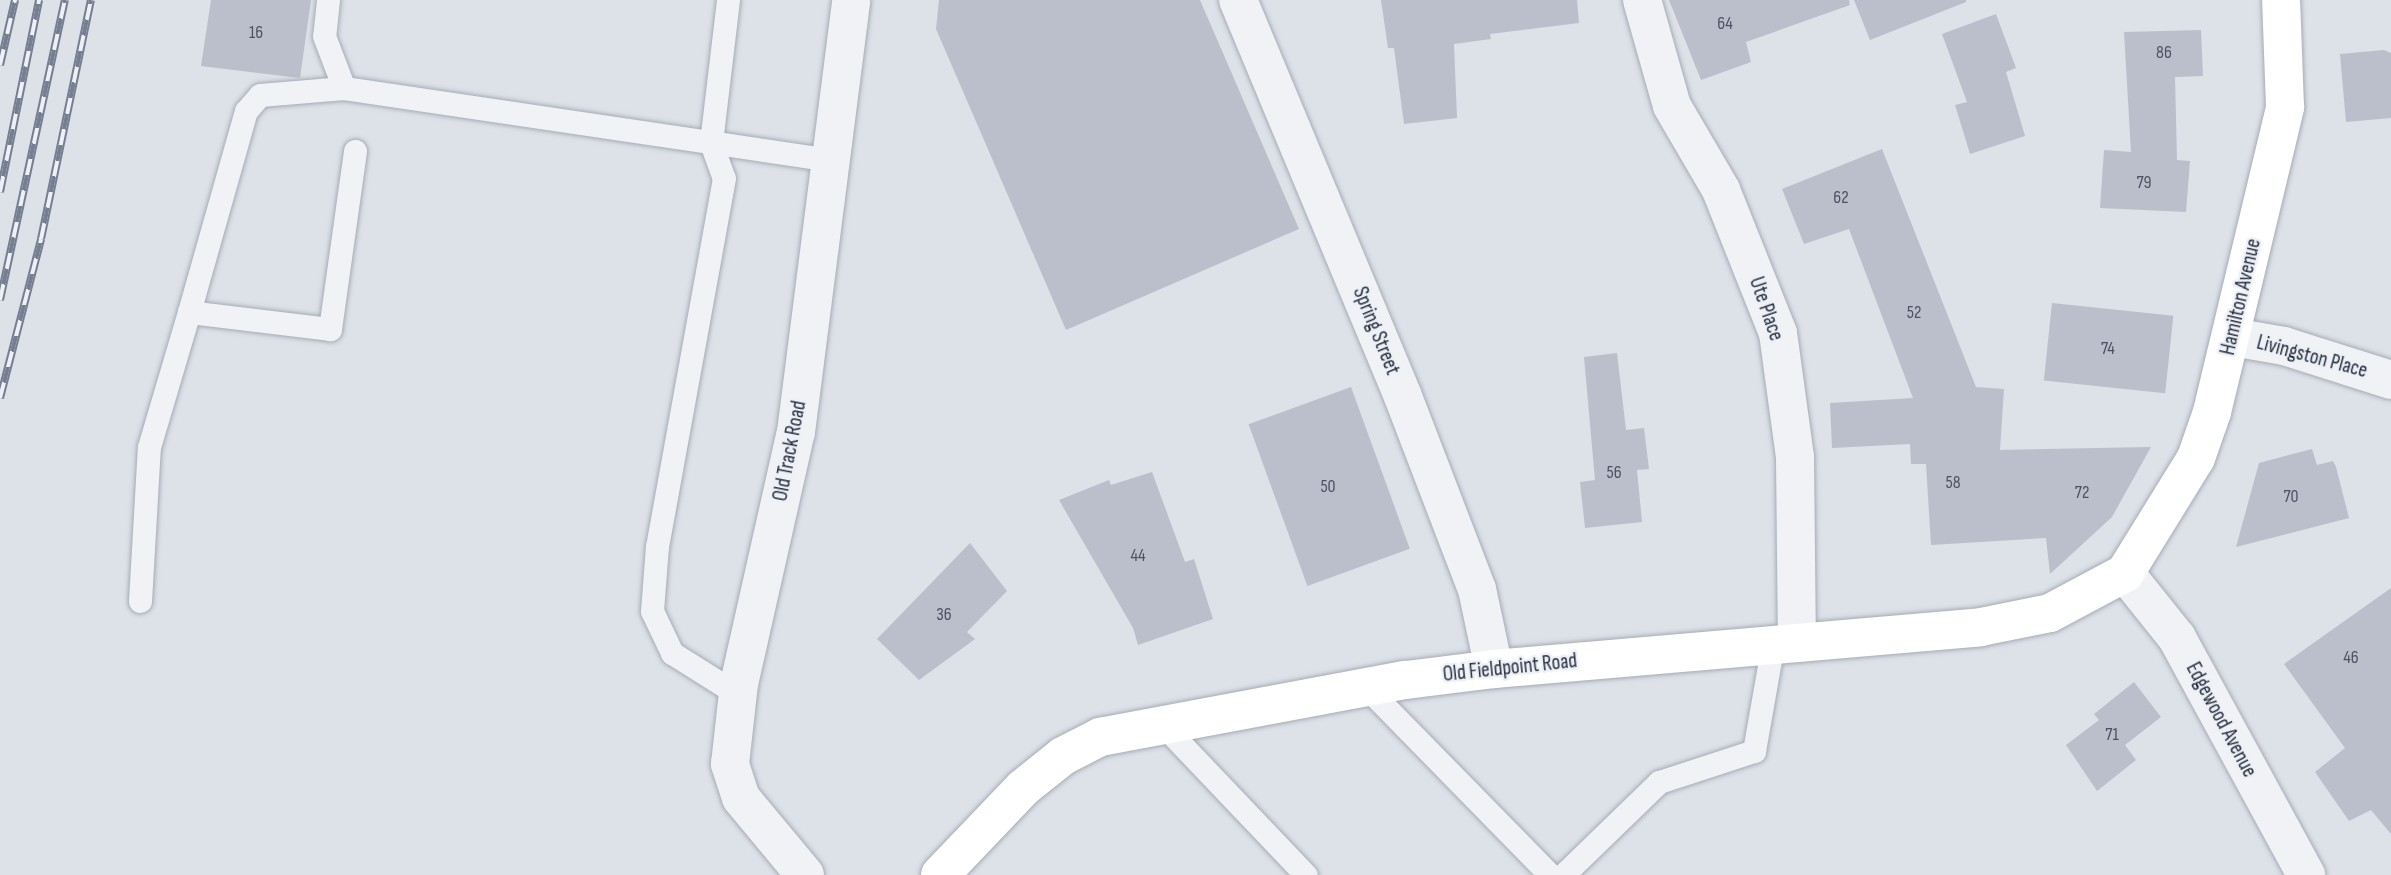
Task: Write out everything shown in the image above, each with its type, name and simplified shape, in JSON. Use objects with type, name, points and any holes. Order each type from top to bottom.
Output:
[{"type":"main road","name":"Hamilton Avenue","points":[[2125,573],[2196,458],[2232,337],[2285,107],[2281,0]]},
{"type":"main road","name":"Old Fieldpoint Road","points":[[945,873],[1023,788],[1063,756],[1100,737],[1161,723],[1366,687],[1494,669],[1981,627],[2039,615],[2125,573]]},
{"type":"street","name":"Old Track Road","points":[[800,873],[741,798],[730,764],[737,694],[796,432],[851,0]]},
{"type":"street","name":"Spring Street","points":[[1238,0],[1477,589],[1494,669]]},
{"type":"street","name":"Ute Place","points":[[1642,0],[1672,106],[1721,190],[1777,333],[1795,457],[1785,642]]},
{"type":"street","name":"Livingston Place","points":[[2232,337],[2284,346],[2391,380]]},
{"type":"street","name":"Edgewood Avenue","points":[[2125,573],[2177,638],[2306,875]]},
{"type":"lane","points":[[328,0],[324,36],[344,88]]},
{"type":"lane","points":[[727,0],[711,143],[724,178],[657,546],[652,611],[672,653],[737,694]]},
{"type":"lane","points":[[140,601],[149,447],[246,111],[260,95],[344,88],[832,160]]},
{"type":"lane","points":[[189,312],[330,329],[355,151]]},
{"type":"lane","points":[[1563,875],[1659,782],[1754,751],[1785,642]]},
{"type":"lane","points":[[1366,687],[1550,875]]},
{"type":"lane","points":[[1161,723],[1306,875]]},
{"type":"building","points":[[211,0],[311,0],[300,78],[201,66]]},
{"type":"building","points":[[939,0],[1200,0],[1299,229],[1066,330],[936,29]]},
{"type":"building","points":[[1381,0],[1577,0],[1579,23],[1490,34],[1491,39],[1454,44],[1457,118],[1404,124],[1394,48],[1388,48]]},
{"type":"building","points":[[1669,0],[1849,0],[1850,5],[1746,42],[1751,62],[1701,80]]},
{"type":"building","points":[[1854,0],[1966,0],[1966,2],[1870,40]]},
{"type":"building","points":[[1996,14],[2016,68],[2006,72],[2025,136],[1970,154],[1955,105],[1967,102],[1942,34]]},
{"type":"building","points":[[2201,30],[2203,76],[2175,77],[2177,160],[2190,161],[2186,212],[2100,208],[2104,150],[2131,152],[2124,32]]},
{"type":"building","points":[[2384,50],[2391,53],[2391,118],[2346,122],[2340,54]]},
{"type":"building","points":[[1882,149],[1976,387],[2004,389],[2000,450],[2151,447],[2112,517],[2050,574],[2046,538],[1931,545],[1926,464],[1911,464],[1910,444],[1832,448],[1830,403],[1913,398],[1849,229],[1804,244],[1782,189]]},
{"type":"building","points":[[2052,303],[2173,316],[2165,393],[2044,381]]},
{"type":"building","points":[[1617,353],[1626,430],[1644,428],[1649,469],[1637,470],[1642,522],[1585,528],[1580,482],[1595,480],[1584,357]]},
{"type":"building","points":[[1351,387],[1410,549],[1307,586],[1249,424]]},
{"type":"building","points":[[2312,449],[2317,465],[2333,461],[2349,518],[2236,547],[2259,463]]},
{"type":"building","points":[[1152,472],[1185,562],[1194,559],[1213,619],[1138,645],[1133,628],[1059,500],[1109,480],[1111,485]]},
{"type":"building","points":[[970,543],[1007,591],[967,632],[975,639],[919,680],[877,639]]},
{"type":"building","points":[[2391,588],[2391,834],[2371,810],[2349,821],[2315,772],[2345,748],[2284,664]]},
{"type":"building","points":[[2134,682],[2161,717],[2125,745],[2136,760],[2097,791],[2066,745],[2099,720],[2094,714]]},
{"type":"railway","points":[[0,65],[15,0]]},
{"type":"railway","points":[[0,192],[39,0]]},
{"type":"railway","points":[[0,300],[65,0]]},
{"type":"railway","points":[[0,398],[41,239],[91,0]]}]
